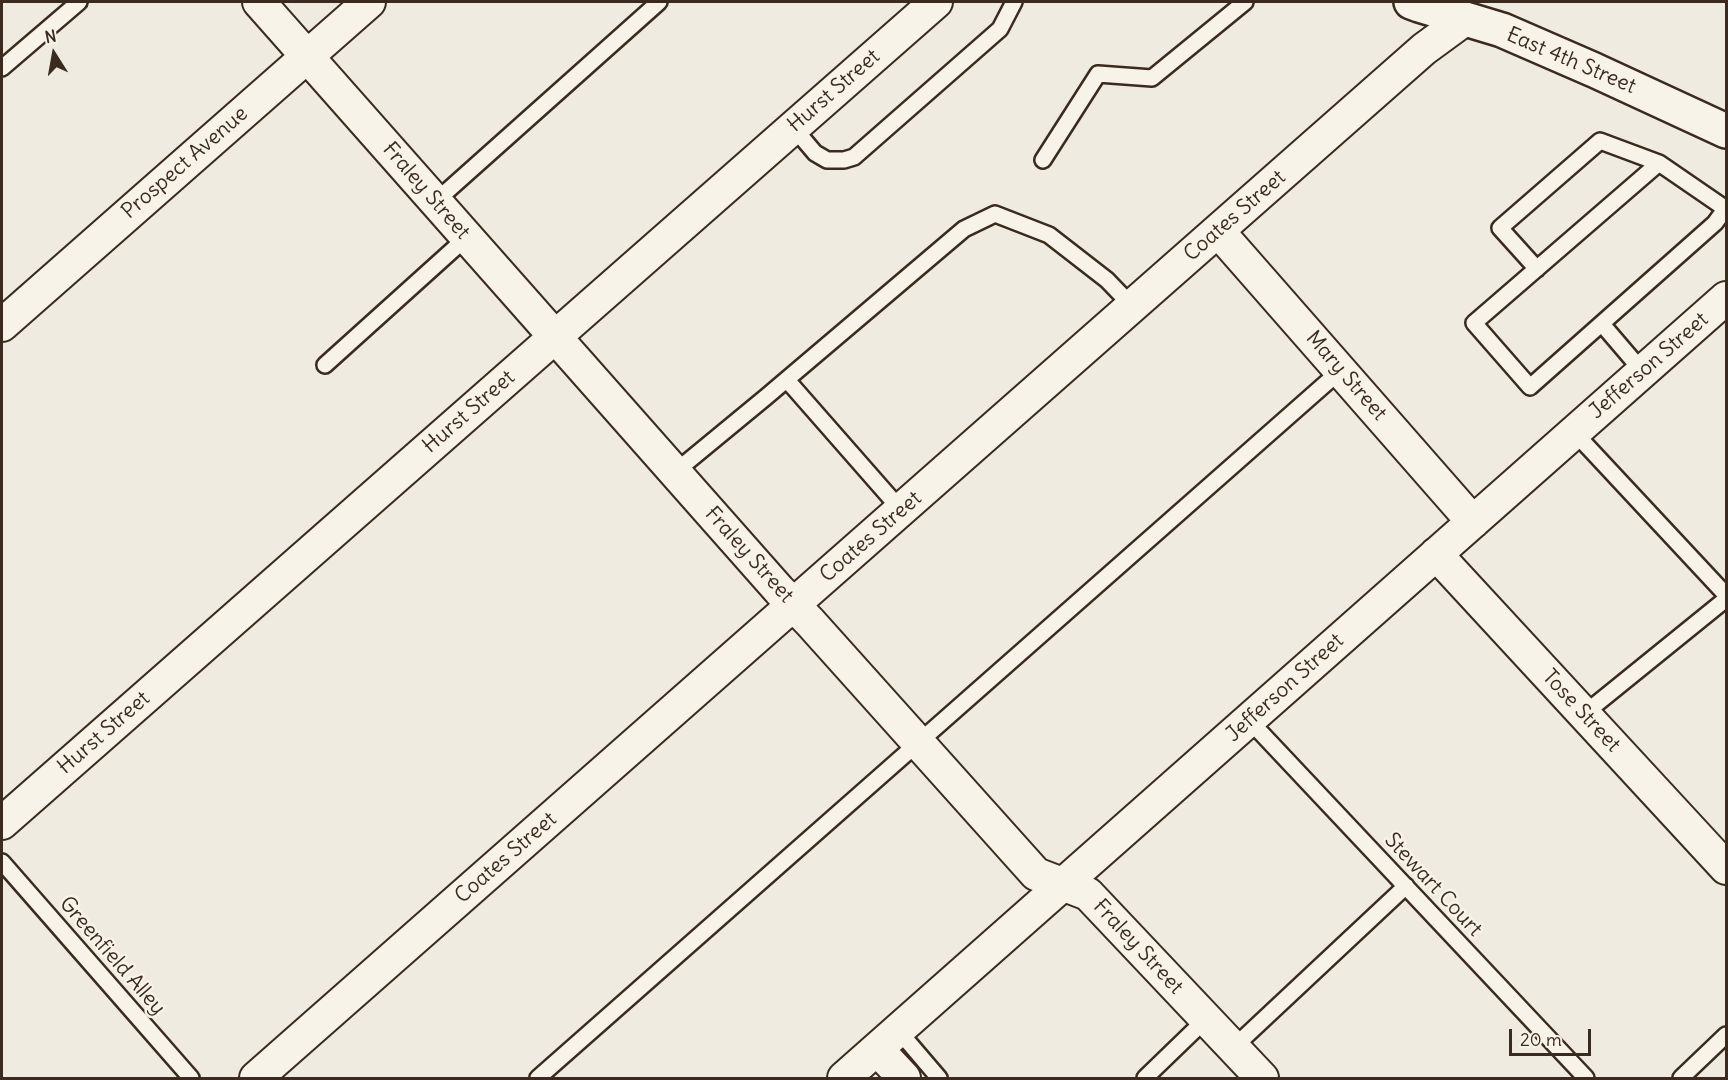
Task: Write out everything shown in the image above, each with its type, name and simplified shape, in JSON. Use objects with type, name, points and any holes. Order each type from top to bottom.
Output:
[{"type":"main road","name":"East 4th Street","points":[[1411,2],[1477,10],[1502,30],[1726,130]]},
{"type":"street","name":"Fraley Street","points":[[259,2],[675,472],[1036,874],[1088,894],[1262,1078]]},
{"type":"street","name":"Hurst Street","points":[[2,823],[936,2]]},
{"type":"street","name":"Prospect Avenue","points":[[2,325],[307,56],[359,5]]},
{"type":"street","name":"Coates Street","points":[[256,1078],[1432,42],[1477,10]]},
{"type":"street","name":"Mary Street","points":[[1218,231],[1473,522]]},
{"type":"street","name":"Jefferson Street","points":[[844,1078],[1726,298]]},
{"type":"street","name":"Tose Street","points":[[1436,554],[1726,868]]},
{"type":"street","points":[[887,1040],[904,1078]]},
{"type":"lane","points":[[2,68],[79,2]]},
{"type":"lane","points":[[436,201],[659,2]]},
{"type":"lane","points":[[793,127],[815,153],[827,160],[844,160],[854,157],[1000,29],[1014,2]]},
{"type":"lane","points":[[1043,160],[1098,74],[1152,78],[1245,2]]},
{"type":"lane","points":[[1537,269],[1500,228],[1600,141],[1659,163],[1726,208],[1714,224],[1530,387],[1474,323],[1537,269],[1659,163]]},
{"type":"lane","points":[[675,472],[964,229],[995,214],[1048,235],[1107,280],[1132,306]]},
{"type":"lane","points":[[325,365],[466,237]]},
{"type":"lane","points":[[1602,324],[1643,372]]},
{"type":"lane","points":[[538,1078],[1341,370]]},
{"type":"lane","points":[[787,380],[901,510]]},
{"type":"lane","points":[[1574,432],[1726,597],[1584,714]]},
{"type":"lane","name":"Stewart Court","points":[[1249,720],[1586,1078]]},
{"type":"lane","name":"Greenfield Alley","points":[[2,862],[191,1078]]},
{"type":"lane","points":[[1233,1048],[1406,886]]},
{"type":"lane","points":[[1145,1078],[1206,1020]]},
{"type":"lane","points":[[1681,1078],[1726,1035]]},
{"type":"lane","points":[[887,1040],[939,1078]]}]
